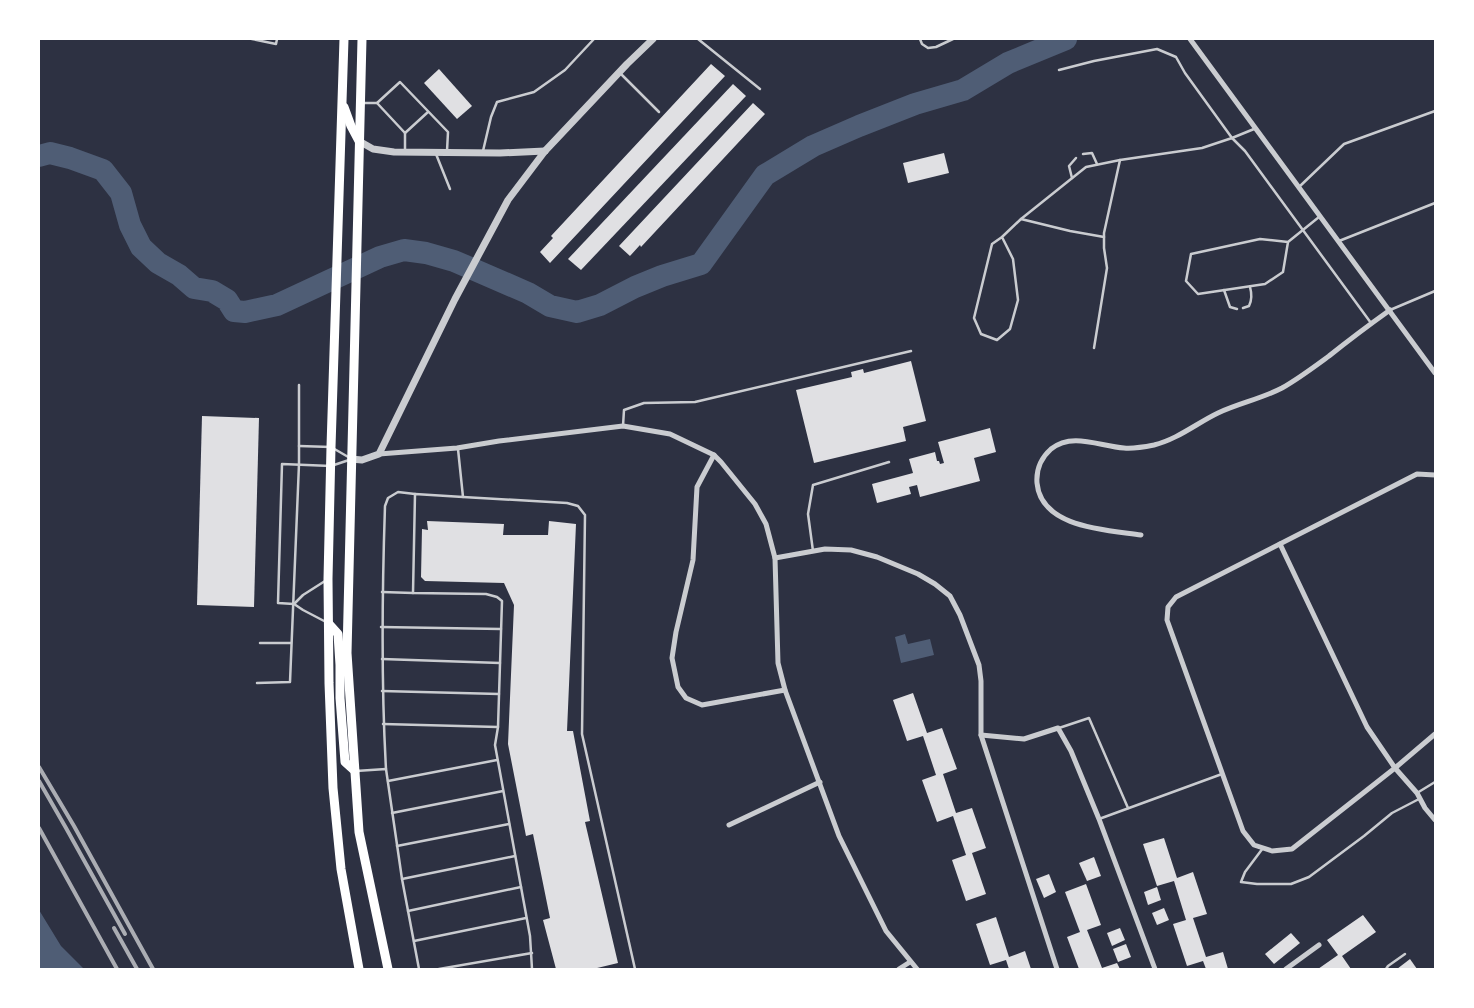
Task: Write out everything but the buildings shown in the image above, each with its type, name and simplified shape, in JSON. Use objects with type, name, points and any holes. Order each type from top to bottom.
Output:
[{"type":"main road","points":[[344,39],[331,447],[328,579],[329,683],[333,788],[341,868],[359,969]]},
{"type":"main road","points":[[362,39],[347,653],[359,832],[388,969]]},
{"type":"main road","points":[[342,102],[359,141]]},
{"type":"main road","points":[[329,624],[338,634],[345,762],[355,771]]},
{"type":"street","points":[[379,454],[455,299],[508,200],[545,151],[619,72],[653,39]]},
{"type":"street","points":[[1190,39],[1435,373]]},
{"type":"street","points":[[359,141],[373,149],[405,152],[482,153],[545,151]]},
{"type":"street","points":[[1140,535],[1087,526],[1070,522],[1058,516],[1048,507],[1037,486],[1039,465],[1044,455],[1052,448],[1068,440],[1126,448],[1142,447],[1169,441],[1219,412],[1268,395],[1284,386],[1316,365],[1390,310]]},
{"type":"street","points":[[351,459],[362,460],[379,454],[457,448],[623,426],[670,434],[714,456],[721,462],[755,504],[766,524],[774,558],[778,663],[785,690],[820,782],[838,836],[886,931],[917,969]]},
{"type":"street","points":[[714,456],[698,487],[693,560],[676,632],[672,658],[678,687],[686,698],[702,705],[785,690]]},
{"type":"street","points":[[1435,476],[1417,474],[1176,597],[1168,607],[1167,620],[1243,831],[1254,845],[1272,851],[1292,849],[1435,734]]},
{"type":"street","points":[[1280,544],[1367,727],[1395,768],[1419,796],[1425,808],[1435,820]]},
{"type":"street","points":[[774,558],[825,549],[843,549],[877,557],[918,574],[950,596],[960,615],[979,665],[981,681],[981,735],[1057,969]]},
{"type":"street","points":[[981,735],[1024,739],[1058,728],[1071,751],[1099,819],[1155,969]]},
{"type":"street","points":[[729,825],[820,782]]},
{"type":"street","points":[[1286,969],[1319,945]]},
{"type":"street","points":[[899,969],[910,962]]},
{"type":"lane","points":[[252,39],[276,44],[277,39]]},
{"type":"lane","points":[[482,153],[491,117],[497,102],[534,92],[565,70],[594,39]]},
{"type":"lane","points":[[698,39],[760,89]]},
{"type":"lane","points":[[920,39],[922,44],[928,48],[936,47],[953,39]]},
{"type":"lane","points":[[1059,70],[1094,61],[1157,50],[1176,57],[1185,73],[1232,138],[1245,151],[1372,324]]},
{"type":"lane","points":[[619,72],[659,112]]},
{"type":"lane","points":[[360,103],[377,103],[400,82],[448,132],[447,153]]},
{"type":"lane","points":[[410,100],[414,97]]},
{"type":"lane","points":[[377,103],[405,133],[405,152]]},
{"type":"lane","points":[[1299,187],[1344,144],[1435,111]]},
{"type":"lane","points":[[405,133],[428,112]]},
{"type":"lane","points":[[1002,237],[1013,259],[1018,300],[1010,329],[997,340],[981,334],[974,318],[992,244],[1021,219],[1086,167],[1202,148],[1256,128]]},
{"type":"lane","points":[[436,152],[450,189]]},
{"type":"lane","points":[[1084,154],[1092,153],[1097,164]]},
{"type":"lane","points":[[1072,178],[1069,166],[1076,158]]},
{"type":"lane","points":[[1094,348],[1107,268],[1104,237],[1120,160]]},
{"type":"lane","points":[[1339,242],[1435,203]]},
{"type":"lane","points":[[1288,242],[1260,239],[1191,254],[1186,281],[1198,294],[1265,284],[1283,272],[1288,242],[1320,216]]},
{"type":"lane","points":[[1021,219],[1104,237]]},
{"type":"lane","points":[[1243,308],[1249,306],[1251,302],[1252,295],[1249,287]]},
{"type":"lane","points":[[1224,290],[1230,306],[1236,309]]},
{"type":"lane","points":[[1390,310],[1435,291]]},
{"type":"lane","points":[[623,426],[624,410],[644,402],[695,402],[912,351]]},
{"type":"lane","points":[[257,683],[290,682],[299,464],[299,385]]},
{"type":"lane","points":[[299,446],[331,447],[351,459]]},
{"type":"lane","points":[[457,448],[463,497]]},
{"type":"lane","points":[[329,624],[294,604],[278,603],[282,464],[331,466],[351,459]]},
{"type":"lane","points":[[812,551],[808,514],[813,485],[889,462]]},
{"type":"lane","points":[[419,969],[392,813],[386,769],[383,724],[381,627],[385,506],[388,498],[398,492],[567,503],[578,506],[585,515],[582,734],[635,969]]},
{"type":"lane","points":[[413,592],[415,494]]},
{"type":"lane","points":[[294,604],[303,595],[328,579]]},
{"type":"lane","points":[[382,592],[486,594],[497,597],[502,601],[498,727],[494,745],[521,887],[532,952],[532,969]]},
{"type":"lane","points":[[381,627],[501,628]]},
{"type":"lane","points":[[260,643],[291,643]]},
{"type":"lane","points":[[382,659],[500,663]]},
{"type":"lane","points":[[382,691],[499,694]]},
{"type":"lane","points":[[1058,728],[1090,718],[1128,808]]},
{"type":"lane","points":[[383,724],[498,727]]},
{"type":"lane","points":[[388,781],[497,760]]},
{"type":"lane","points":[[355,771],[386,769]]},
{"type":"lane","points":[[1099,819],[1222,774]]},
{"type":"lane","points":[[1263,848],[1245,872],[1241,882],[1291,884],[1309,877],[1392,814],[1419,796],[1435,782]]},
{"type":"lane","points":[[392,813],[503,791]]},
{"type":"lane","points":[[397,846],[509,824]]},
{"type":"lane","points":[[402,879],[515,856]]},
{"type":"lane","points":[[408,911],[521,887]]},
{"type":"lane","points":[[414,941],[526,918]]},
{"type":"lane","points":[[440,969],[532,952]]},
{"type":"lane","points":[[1386,969],[1405,954]]},
{"type":"water","points":[[905,634],[908,644],[930,639],[934,655],[901,663],[895,637]]},
{"type":"water","points":[[39,910],[61,946],[84,969],[39,969]]},
{"type":"waterway","points":[[39,156],[50,153],[103,170],[121,193],[130,225],[141,247],[158,263],[179,275],[194,288],[212,291],[227,300],[234,311],[245,312],[277,305],[380,257],[404,250],[426,253],[454,261],[528,293],[550,306],[577,312],[600,305],[662,276],[701,264],[765,175],[813,146],[915,104],[963,90],[1008,63],[1066,39]]},
{"type":"railway","points":[[39,767],[153,969]]},
{"type":"railway","points":[[39,781],[125,934]]},
{"type":"railway","points":[[39,828],[117,969]]},
{"type":"railway","points":[[114,928],[137,969]]}]
